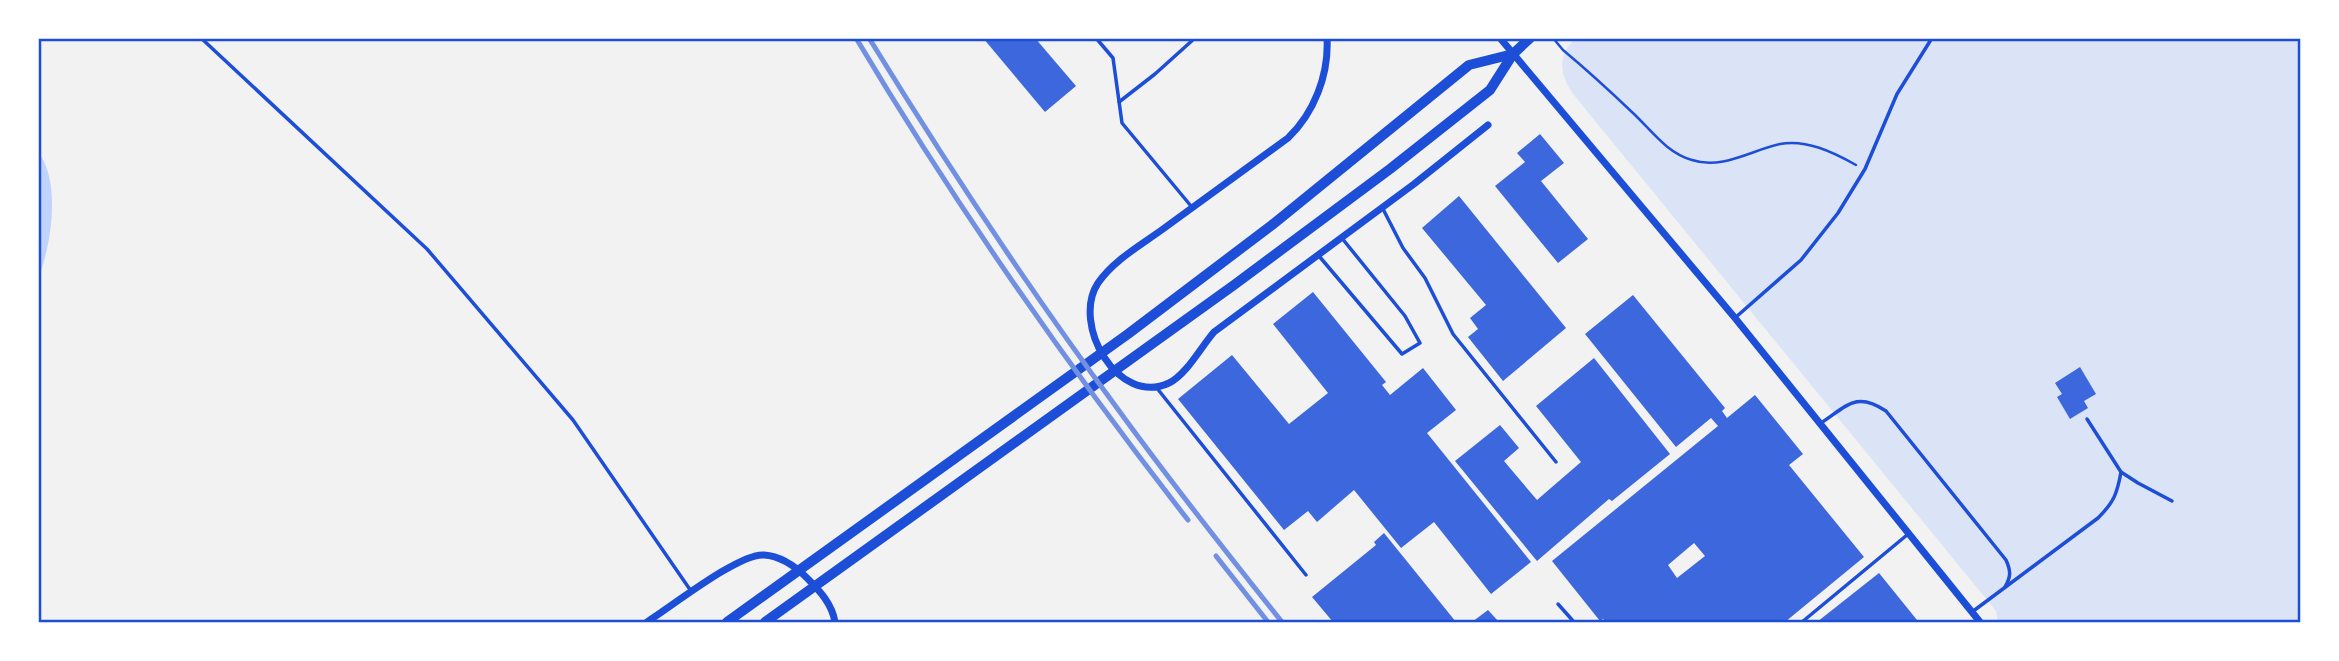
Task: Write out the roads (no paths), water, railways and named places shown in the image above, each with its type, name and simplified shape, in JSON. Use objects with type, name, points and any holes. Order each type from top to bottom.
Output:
[{"type":"main road","points":[[765,622],[1391,169],[1490,90],[1513,54],[1530,38]]},
{"type":"main road","points":[[727,622],[1128,334],[1272,225],[1469,65],[1513,54]]},
{"type":"street","points":[[1327,38],[1325,70],[1303,124],[1289,138],[1109,271],[1097,285],[1091,301],[1094,340],[1116,373],[1130,383],[1156,387],[1169,383],[1182,374],[1214,332],[1488,125]]},
{"type":"street","points":[[1500,38],[1735,318],[1980,622]]},
{"type":"street","points":[[647,622],[739,562],[751,556],[764,555],[797,568],[832,609],[835,622]]},
{"type":"lane","points":[[201,38],[427,249],[573,420],[692,592]]},
{"type":"lane","points":[[1096,38],[1113,58],[1122,123],[1193,208]]},
{"type":"lane","points":[[1119,102],[1195,38]]},
{"type":"lane","points":[[1735,318],[1801,260],[1838,213],[1865,169],[1897,94],[1932,38]]},
{"type":"lane","points":[[1382,207],[1403,248],[1425,278],[1453,334],[1556,462]]},
{"type":"lane","points":[[1318,254],[1402,354],[1420,343],[1405,316],[1341,237]]},
{"type":"lane","points":[[1156,387],[1306,575]]},
{"type":"lane","points":[[1821,423],[1846,407],[1864,400],[1873,402],[1886,411],[2006,561],[2010,578],[2005,587]]},
{"type":"lane","points":[[2087,419],[2122,472],[2172,501]]},
{"type":"lane","points":[[1972,612],[2098,518],[2111,505],[2122,472]]},
{"type":"lane","points":[[1802,622],[1909,533]]},
{"type":"lane","points":[[1558,604],[1574,622]]},
{"type":"water","points":[[39,153],[50,181],[52,214],[39,277]]},
{"type":"railway","points":[[856,38],[933,162],[1015,285],[1188,520]]},
{"type":"railway","points":[[869,38],[959,180],[1052,318],[1157,462],[1282,622]]},
{"type":"railway","points":[[1216,556],[1268,622]]}]
